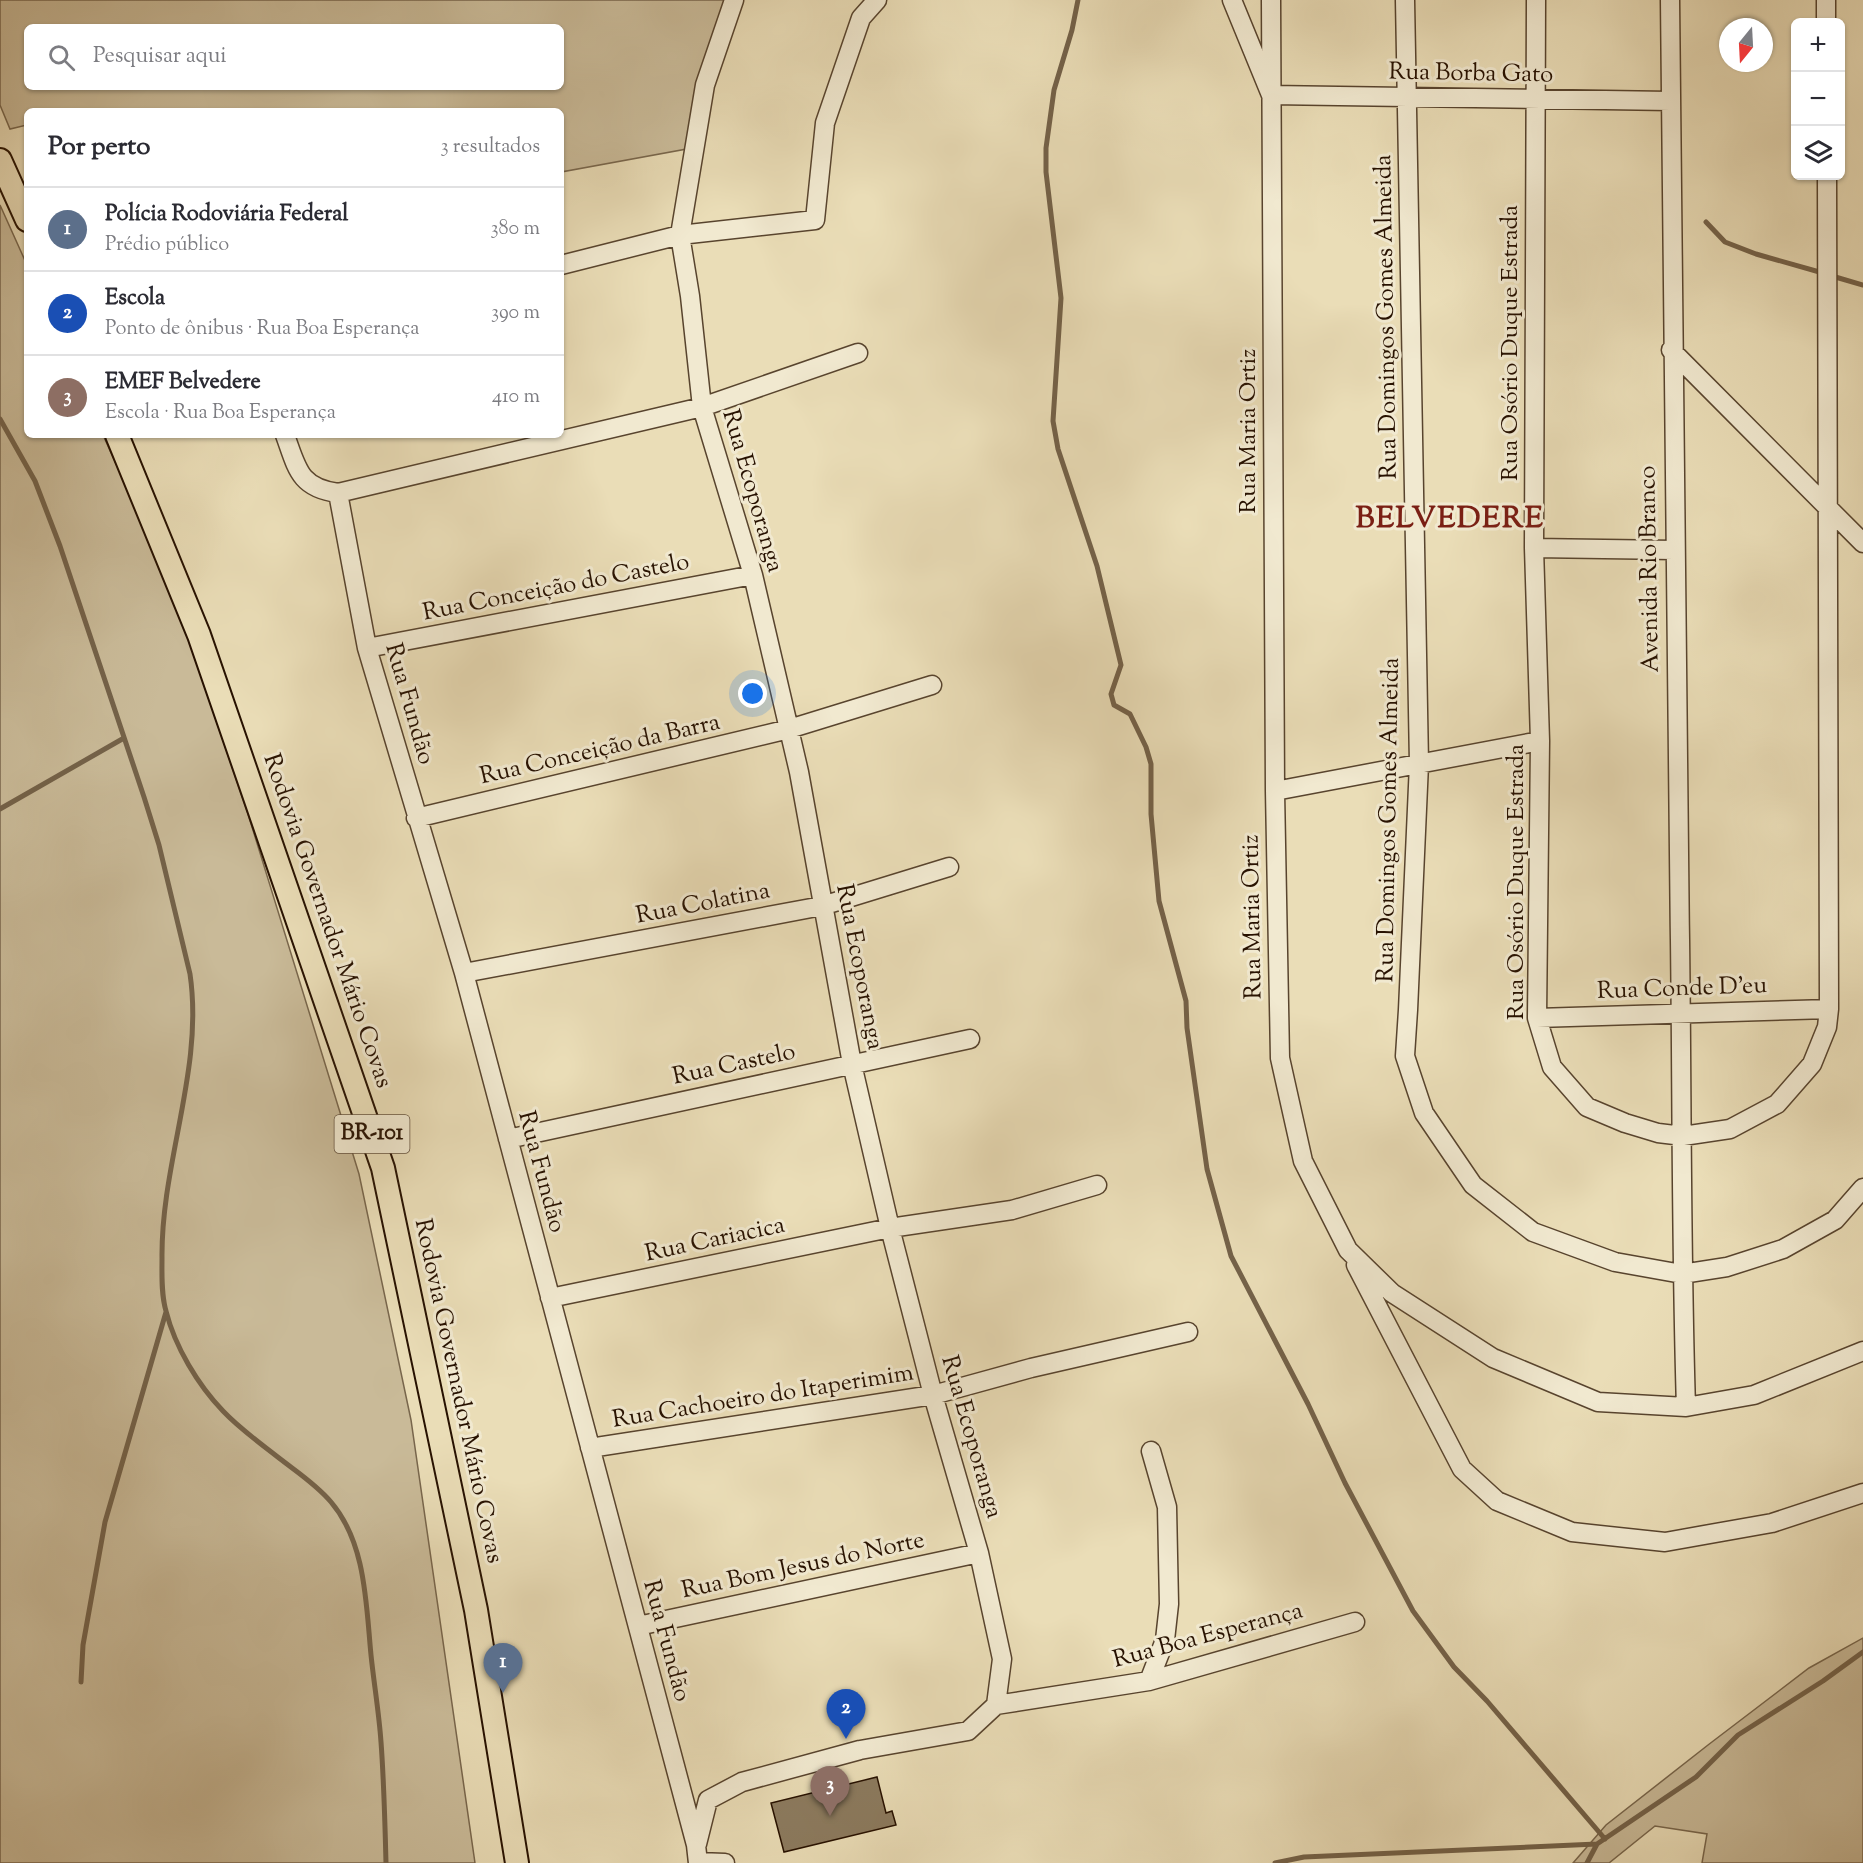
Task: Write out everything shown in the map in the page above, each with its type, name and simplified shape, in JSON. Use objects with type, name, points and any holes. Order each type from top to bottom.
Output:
[{"type":"main road","points":[[0,160],[24,213]]},
{"type":"main road","name":"Rodovia Governador Mário Covas","points":[[118,438],[199,635],[383,1168],[477,1610],[517,1863]]},
{"type":"street","name":"Rua Ecoporanga","points":[[734,0],[705,85],[680,235],[690,296],[702,407],[753,575],[800,772],[822,906],[852,1064],[890,1228],[933,1395],[979,1553],[1002,1659],[996,1705]]},
{"type":"street","points":[[564,264],[680,235],[814,220],[825,123],[861,18],[877,0]]},
{"type":"street","points":[[1232,0],[1271,95]]},
{"type":"street","name":"Rua Maria Ortiz","points":[[1271,0],[1275,791],[1280,1058],[1303,1161],[1348,1250],[1392,1293],[1492,1358],[1598,1402],[1686,1407],[1754,1395],[1863,1351]]},
{"type":"street","name":"Rua Domingos Gomes Almeida","points":[[1405,0],[1419,764],[1405,1056],[1424,1113],[1473,1185],[1533,1232],[1615,1262],[1682,1274],[1727,1267],[1783,1249],[1835,1220],[1863,1188]]},
{"type":"street","name":"Rua Osório Duque Estrada","points":[[1536,0],[1534,548],[1540,741],[1537,1018],[1552,1067],[1587,1107],[1625,1123],[1658,1133],[1683,1136],[1730,1129],[1777,1104],[1812,1064],[1827,1027],[1829,1009],[1827,180]]},
{"type":"street","name":"Avenida Rio Branco","points":[[1670,0],[1671,350],[1683,1136],[1682,1274],[1686,1407]]},
{"type":"street","points":[[1826,0],[1826,18]]},
{"type":"street","name":"Rua Borba Gato","points":[[1271,95],[1670,101]]},
{"type":"street","points":[[1671,350],[1863,543]]},
{"type":"street","points":[[286,438],[299,474],[317,489],[333,492],[702,407],[858,353]]},
{"type":"street","name":"Rua Fundão","points":[[333,492],[367,648],[464,973],[638,1626],[697,1857]]},
{"type":"street","points":[[1534,548],[1674,550]]},
{"type":"street","name":"Rua Conceição do Castelo","points":[[367,648],[753,575]]},
{"type":"street","name":"Rua Conceição da Barra","points":[[416,818],[789,729],[932,685]]},
{"type":"street","points":[[1275,791],[1540,741]]},
{"type":"street","name":"Rua Colatina","points":[[464,973],[822,906],[949,867]]},
{"type":"street","name":"Rua Conde D'eu","points":[[1537,1018],[1829,1009]]},
{"type":"street","name":"Rua Castelo","points":[[508,1139],[970,1039]]},
{"type":"street","name":"Rua Cariacica","points":[[550,1298],[890,1228],[1012,1210],[1097,1185]]},
{"type":"street","points":[[1348,1250],[1462,1469],[1497,1501],[1572,1532],[1665,1542],[1772,1523],[1863,1492]]},
{"type":"street","name":"Rua Cachoeiro do Itaperimim","points":[[590,1448],[933,1395],[1031,1368],[1188,1332]]},
{"type":"street","points":[[1149,1681],[1165,1640],[1169,1604],[1167,1507],[1151,1451]]},
{"type":"street","name":"Rua Bom Jesus do Norte","points":[[638,1626],[979,1553]]},
{"type":"street","name":"Rua Boa Esperança","points":[[996,1705],[1149,1681],[1355,1622]]},
{"type":"street","points":[[724,1863],[697,1857],[708,1800],[742,1782],[860,1750],[968,1731],[996,1705]]},
{"type":"shaded area","points":[[0,0],[740,0],[692,148],[564,171],[564,108],[24,108],[24,126],[10,129],[0,105]]},
{"type":"shaded area","points":[[0,205],[24,258],[24,438],[104,438],[168,579],[248,814],[359,1174],[411,1420],[475,1863],[0,1863]]},
{"type":"shaded area","points":[[1863,1638],[1863,1863],[1702,1863],[1707,1834],[1655,1826],[1609,1863],[1573,1863],[1606,1825],[1708,1745],[1809,1668]]},
{"type":"building","points":[[877,1777],[886,1813],[892,1811],[896,1825],[784,1852],[771,1803]]},
{"type":"waterway","points":[[1078,0],[1072,30],[1054,90],[1046,148],[1046,172],[1061,298],[1053,421],[1058,449],[1097,566],[1121,665],[1111,694],[1114,705],[1130,714],[1146,747],[1151,764],[1151,814],[1159,901],[1186,1001],[1187,1028],[1207,1169],[1231,1256],[1308,1404],[1345,1483],[1413,1611],[1454,1667],[1487,1701],[1605,1839]]},
{"type":"waterway","points":[[1706,222],[1725,242],[1756,254],[1823,273]]},
{"type":"waterway","points":[[1832,276],[1863,285]]},
{"type":"waterway","points":[[0,419],[35,481],[60,546],[159,845],[190,974],[193,1010],[191,1045],[163,1222],[162,1284],[166,1311],[181,1352],[214,1401],[243,1430],[325,1496],[343,1518],[351,1536],[362,1575],[379,1720],[386,1863]]},
{"type":"waterway","points":[[0,809],[124,738]]},
{"type":"waterway","points":[[81,1682],[83,1645],[105,1522],[166,1312]]},
{"type":"waterway","points":[[1587,1863],[1597,1844],[1696,1777],[1738,1735],[1823,1681],[1863,1652]]},
{"type":"waterway","points":[[1275,1863],[1304,1857],[1597,1844]]},
{"type":"place","name":"Polícia Rodoviária Federal","points":[[503,1693]]},
{"type":"place","name":"Escola","points":[[846,1739]]},
{"type":"place","name":"EMEF Belvedere","points":[[830,1816]]},
{"type":"district","name":"BELVEDERE","points":[[1450,519]]}]
